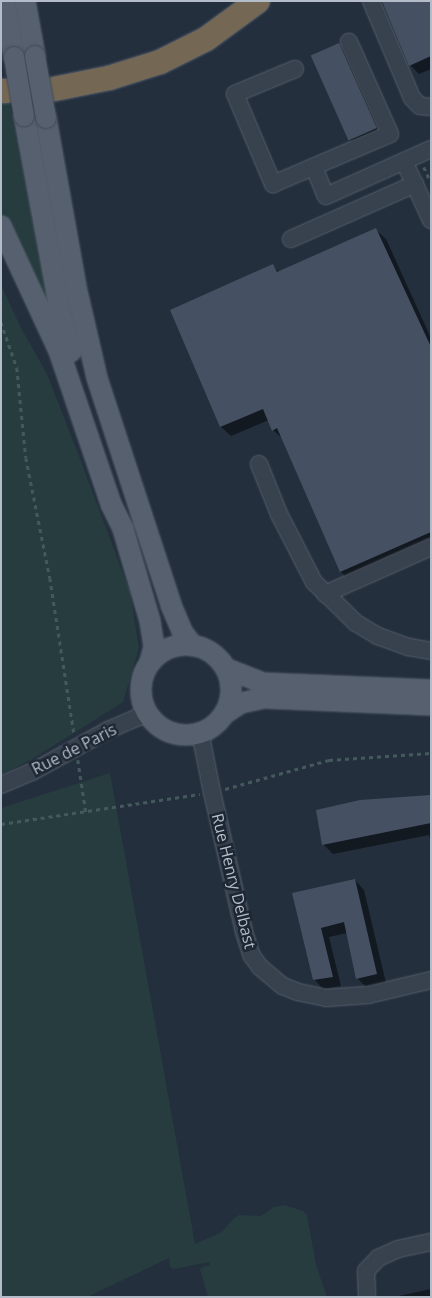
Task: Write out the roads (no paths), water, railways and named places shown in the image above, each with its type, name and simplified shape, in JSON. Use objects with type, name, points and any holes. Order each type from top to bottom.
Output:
[{"type":"highway","points":[[54,89],[109,78],[160,62],[206,39],[258,1]]},
{"type":"main road","points":[[4,1],[60,315],[118,503],[123,529],[150,621],[154,647],[142,683],[142,699],[148,713],[158,724],[171,732],[186,734],[200,732],[214,725],[224,714],[242,703],[264,698],[431,705]]},
{"type":"main road","points":[[25,1],[76,287],[97,378],[170,605],[182,633],[193,646]]},
{"type":"main road","points":[[1,226],[59,351],[111,504],[123,529]]},
{"type":"main road","points":[[150,662],[169,648],[193,646],[211,653],[225,668],[264,683],[431,690]]},
{"type":"main road","points":[[224,714],[231,691],[225,668]]},
{"type":"street","points":[[371,1],[412,98],[420,106],[431,107]]},
{"type":"street","points":[[295,68],[235,94],[273,184],[390,134],[349,42]]},
{"type":"street","points":[[314,167],[326,196],[431,150]]},
{"type":"street","points":[[404,161],[431,220]]},
{"type":"street","points":[[291,239],[414,184]]},
{"type":"street","points":[[259,464],[297,552],[314,582],[325,594],[356,623],[378,636],[409,647],[431,651]]},
{"type":"street","points":[[325,594],[431,547]]},
{"type":"street","name":"Rue de Paris","points":[[1,785],[32,772],[76,747],[148,713]]},
{"type":"street","name":"Rue Henry Delbast","points":[[200,732],[248,945],[260,967],[271,978],[298,992],[326,998],[344,999],[431,980]]},
{"type":"street","points":[[367,1297],[366,1271],[378,1258],[398,1250],[431,1242]]}]
